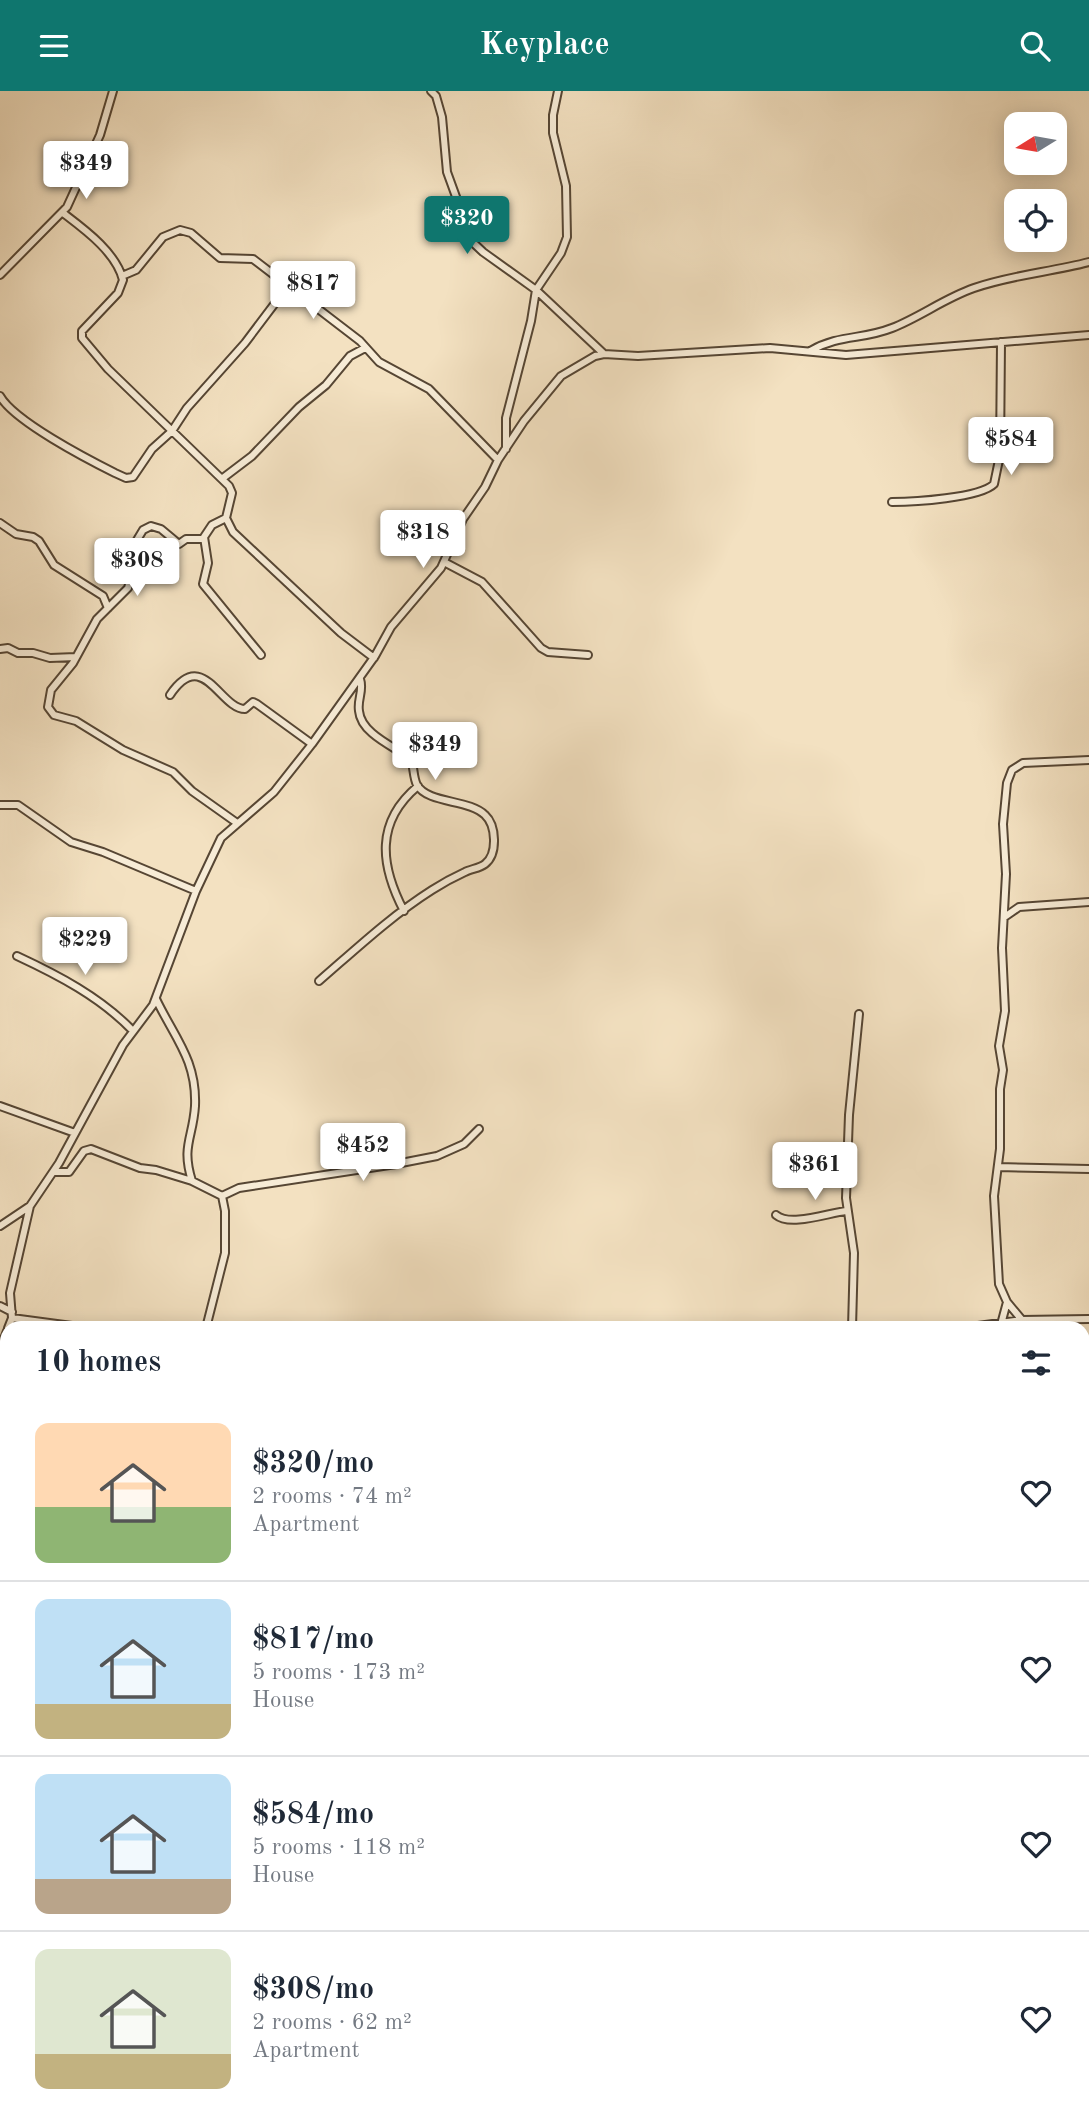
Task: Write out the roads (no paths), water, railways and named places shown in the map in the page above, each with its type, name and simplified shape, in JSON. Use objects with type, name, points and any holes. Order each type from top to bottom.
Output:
[{"type":"street","points":[[0,275],[52,220],[63,213],[73,197],[100,135],[113,91]]},
{"type":"street","points":[[432,91],[442,117],[447,172],[459,205],[465,235],[483,252],[537,290],[604,354]]},
{"type":"street","points":[[506,449],[506,418],[537,290],[561,253],[568,232],[566,186],[553,133],[553,115],[558,91]]},
{"type":"street","points":[[63,213],[107,253],[122,276],[122,284],[117,293],[85,327],[82,338],[108,369],[223,478],[232,493],[226,518],[233,531],[341,633],[374,658]]},
{"type":"street","points":[[122,276],[136,270],[163,237],[176,231],[191,233],[220,258],[253,259],[360,341],[379,362],[429,389],[498,460]]},
{"type":"street","points":[[808,351],[833,339],[875,334],[892,328],[981,285],[1089,262]]},
{"type":"street","points":[[0,396],[13,413],[88,458],[126,478],[133,477],[152,449],[172,431],[187,408],[246,343],[288,286]]},
{"type":"street","points":[[10,1321],[10,1293],[30,1206],[53,1172],[132,1030],[156,999],[214,849],[221,838],[274,792],[374,658],[391,627],[434,578],[498,460],[554,382],[587,360],[604,354],[638,356],[770,348],[846,355],[1089,335]]},
{"type":"street","points":[[892,502],[933,500],[985,490],[994,484],[1000,455],[1001,342]]},
{"type":"street","points":[[223,478],[253,456],[299,407],[326,385],[345,360],[365,348]]},
{"type":"street","points":[[226,518],[212,525],[203,539],[208,563],[204,587],[261,655]]},
{"type":"street","points":[[0,523],[16,534],[39,541],[54,565],[103,596],[108,608]]},
{"type":"street","points":[[203,539],[188,538],[177,544],[161,529],[151,526],[145,528],[128,555],[131,577],[128,588],[97,619],[76,657],[48,696],[50,712],[76,721],[123,750],[173,772],[192,791],[237,823]]},
{"type":"street","points":[[444,562],[482,582],[541,648],[548,652],[588,655]]},
{"type":"street","points":[[0,649],[8,648],[18,653],[33,653],[50,658],[76,657]]},
{"type":"street","points":[[170,695],[181,681],[188,678],[205,679],[237,709],[245,709],[253,702],[312,744]]},
{"type":"street","points":[[320,981],[365,938],[439,886],[485,864],[494,849],[490,821],[485,815],[476,809],[431,795],[418,786],[411,759],[384,741],[362,720],[358,708],[362,689],[359,678]]},
{"type":"street","points":[[1022,1320],[1007,1302],[999,1285],[994,1196],[1001,1138],[1000,1089],[1003,1070],[999,1046],[1005,1011],[1002,948],[1006,916],[1003,824],[1008,776],[1017,765],[1023,763],[1089,760]]},
{"type":"street","points":[[404,911],[394,891],[386,860],[385,839],[387,827],[401,802],[418,786]]},
{"type":"street","points":[[0,805],[18,805],[72,842],[197,891]]},
{"type":"street","points":[[1006,916],[1019,907],[1089,902]]},
{"type":"street","points":[[17,956],[96,1000],[132,1030]]},
{"type":"street","points":[[156,999],[190,1064],[195,1105],[186,1162],[192,1181]]},
{"type":"street","points":[[852,1321],[854,1253],[846,1211],[849,1115],[859,1014]]},
{"type":"street","points":[[0,1106],[75,1133]]},
{"type":"street","points":[[222,1196],[239,1188],[437,1156],[464,1144],[479,1129]]},
{"type":"street","points":[[53,1172],[69,1172],[84,1151],[91,1149],[140,1168],[192,1181],[222,1196]]},
{"type":"street","points":[[998,1167],[1089,1169]]},
{"type":"street","points":[[208,1321],[225,1253],[225,1211],[222,1196]]},
{"type":"street","points":[[0,1226],[30,1206]]},
{"type":"street","points":[[776,1215],[781,1219],[797,1220],[846,1211]]},
{"type":"street","points":[[1001,1321],[1007,1302]]},
{"type":"street","points":[[0,1306],[12,1315],[47,1321]]},
{"type":"street","points":[[1018,1321],[1089,1319]]}]
